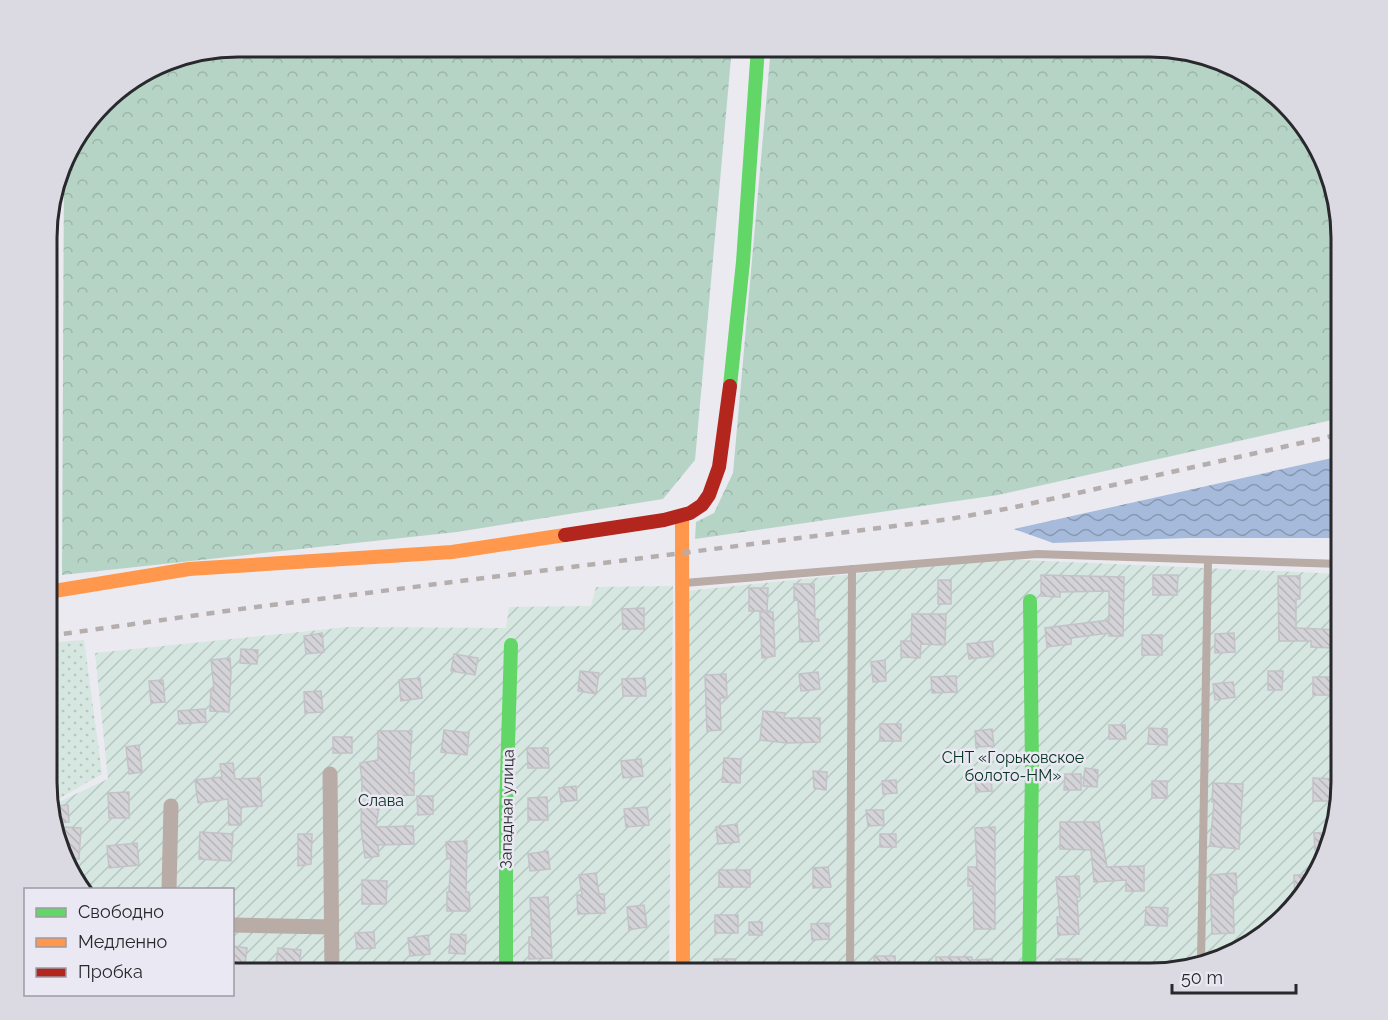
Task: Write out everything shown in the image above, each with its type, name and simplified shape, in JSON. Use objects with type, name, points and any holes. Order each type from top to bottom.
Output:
[{"type":"street","points":[[57,591],[189,569],[453,552],[682,516],[702,506],[716,481],[739,313],[757,57]]},
{"type":"street","points":[[682,516],[682,963]]},
{"type":"street","points":[[1029,963],[1032,769],[1030,601]]},
{"type":"street","name":"Западная улица","points":[[506,963],[506,811],[511,645]]},
{"type":"street","points":[[330,774],[332,963]]},
{"type":"street","points":[[169,888],[171,806]]},
{"type":"street","points":[[234,925],[331,927]]},
{"type":"lane","points":[[683,583],[1037,554],[1331,564]]},
{"type":"lane","points":[[1201,956],[1208,560]]},
{"type":"lane","points":[[850,963],[852,569]]},
{"type":"green space","points":[[226,57],[731,57],[695,460],[663,499],[457,532],[62,575],[64,189],[76,158],[94,128],[119,102],[138,88],[169,71],[203,60]]},
{"type":"green space","points":[[770,57],[1162,57],[1197,63],[1240,81],[1260,94],[1286,119],[1307,148],[1325,191],[1331,226],[1331,420],[998,495],[695,539],[696,522],[714,513],[733,473]]},
{"type":"green space","name":"СНТ «Горьковское болото-НМ»","points":[[1001,559],[1331,574],[1331,794],[1325,829],[1317,851],[1294,892],[1260,926],[1230,944],[1197,957],[1150,963],[686,963],[686,591]]},
{"type":"green space","name":"Слава","points":[[673,586],[669,963],[234,963],[234,888],[92,888],[81,872],[67,840],[58,802],[108,779],[95,653],[348,627],[506,628],[509,607],[591,606],[596,587]]},
{"type":"green space","points":[[84,640],[102,774],[58,799],[57,794],[57,642]]},
{"type":"water","points":[[1331,458],[1331,538],[1188,538],[1053,543],[1014,529]]},
{"type":"building","points":[[1041,575],[1124,577],[1123,636],[1109,636],[1109,633],[1071,638],[1071,644],[1047,647],[1045,628],[1109,620],[1109,591],[1060,592],[1060,597],[1041,596]]},
{"type":"building","points":[[1153,575],[1178,575],[1177,595],[1153,595]]},
{"type":"building","points":[[1278,576],[1300,576],[1300,599],[1296,599],[1296,628],[1331,630],[1331,648],[1311,647],[1311,641],[1279,641]]},
{"type":"building","points":[[938,580],[951,580],[951,604],[938,604]]},
{"type":"building","points":[[794,584],[814,584],[815,619],[818,619],[819,641],[800,642],[798,600],[794,600]]},
{"type":"building","points":[[749,588],[768,588],[767,611],[749,611]]},
{"type":"building","points":[[644,608],[644,629],[623,629],[622,609]]},
{"type":"building","points":[[760,612],[773,612],[775,656],[762,658]]},
{"type":"building","points":[[912,614],[946,614],[945,645],[921,644],[920,658],[901,657],[901,641],[911,641]]},
{"type":"building","points":[[322,633],[324,652],[306,654],[304,636]]},
{"type":"building","points":[[1234,633],[1235,652],[1215,653],[1215,634]]},
{"type":"building","points":[[1142,635],[1162,635],[1162,655],[1142,655]]},
{"type":"building","points":[[992,641],[994,656],[969,659],[967,644]]},
{"type":"building","points":[[241,649],[258,650],[257,664],[240,663]]},
{"type":"building","points":[[454,654],[478,658],[475,675],[451,671]]},
{"type":"building","points":[[230,658],[229,712],[210,711],[211,689],[214,689],[211,660]]},
{"type":"building","points":[[885,660],[886,681],[873,682],[871,662]]},
{"type":"building","points":[[580,671],[599,673],[596,694],[578,691]]},
{"type":"building","points":[[1268,671],[1283,671],[1282,690],[1268,690]]},
{"type":"building","points":[[818,672],[820,689],[801,691],[799,674]]},
{"type":"building","points":[[726,674],[727,698],[720,698],[721,730],[707,731],[705,675]]},
{"type":"building","points":[[956,676],[957,692],[932,693],[931,677]]},
{"type":"building","points":[[1313,677],[1331,677],[1331,695],[1313,695]]},
{"type":"building","points":[[420,678],[422,698],[401,701],[399,680]]},
{"type":"building","points":[[645,678],[646,696],[623,696],[622,679]]},
{"type":"building","points":[[163,680],[165,702],[151,703],[149,681]]},
{"type":"building","points":[[1233,682],[1235,697],[1215,700],[1213,684]]},
{"type":"building","points":[[321,691],[323,712],[305,713],[304,692]]},
{"type":"building","points":[[205,709],[206,722],[179,724],[178,711]]},
{"type":"building","points":[[763,711],[785,713],[784,718],[820,718],[820,742],[787,743],[760,740]]},
{"type":"building","points":[[880,724],[901,724],[901,741],[880,741]]},
{"type":"building","points":[[1109,725],[1125,725],[1126,739],[1109,739]]},
{"type":"building","points":[[1149,728],[1167,729],[1167,745],[1148,744]]},
{"type":"building","points":[[992,729],[994,746],[976,747],[975,731]]},
{"type":"building","points":[[444,730],[469,733],[467,755],[441,752]]},
{"type":"building","points":[[378,731],[412,731],[409,773],[414,773],[414,795],[381,796],[376,827],[413,826],[414,844],[378,845],[379,856],[365,858],[361,828],[360,763],[378,760]]},
{"type":"building","points":[[333,737],[352,737],[352,753],[333,753]]},
{"type":"building","points":[[139,745],[142,772],[129,774],[126,747]]},
{"type":"building","points":[[527,748],[548,748],[549,768],[528,768]]},
{"type":"building","points":[[724,758],[741,759],[740,783],[722,782]]},
{"type":"building","points":[[641,759],[643,776],[623,778],[621,761]]},
{"type":"building","points":[[233,763],[235,779],[260,778],[262,806],[241,807],[241,825],[229,825],[228,799],[198,803],[195,780],[222,777],[220,764]]},
{"type":"building","points":[[1085,768],[1098,770],[1097,787],[1083,786]]},
{"type":"building","points":[[813,771],[827,772],[826,790],[814,788]]},
{"type":"building","points":[[1065,774],[1081,774],[1081,790],[1064,790]]},
{"type":"building","points":[[991,775],[992,791],[976,792],[975,777]]},
{"type":"building","points":[[1313,778],[1331,779],[1330,801],[1313,801]]},
{"type":"building","points":[[896,780],[897,793],[883,794],[882,781]]},
{"type":"building","points":[[1152,781],[1167,781],[1167,798],[1152,798]]},
{"type":"building","points":[[1213,783],[1243,784],[1239,849],[1210,846],[1214,802],[1212,802]]},
{"type":"building","points":[[576,786],[577,800],[561,802],[559,788]]},
{"type":"building","points":[[129,792],[129,818],[109,818],[108,793]]},
{"type":"building","points":[[417,796],[433,796],[433,814],[418,815]]},
{"type":"building","points":[[547,797],[548,820],[528,820],[528,798]]},
{"type":"building","points":[[68,805],[69,822],[62,822],[59,806]]},
{"type":"building","points":[[647,807],[649,825],[626,827],[624,809]]},
{"type":"building","points":[[866,810],[883,810],[884,825],[868,826]]},
{"type":"building","points":[[1060,822],[1099,822],[1107,867],[1144,866],[1144,891],[1126,891],[1126,880],[1094,882],[1091,850],[1095,850],[1060,849]]},
{"type":"building","points":[[737,824],[739,842],[718,844],[716,827]]},
{"type":"building","points":[[65,827],[81,828],[79,859],[75,859],[65,833]]},
{"type":"building","points":[[995,827],[995,929],[974,929],[973,886],[968,886],[968,867],[977,867],[975,828]]},
{"type":"building","points":[[200,832],[233,834],[231,861],[199,859]]},
{"type":"building","points":[[1324,832],[1317,850],[1315,850],[1314,833]]},
{"type":"building","points":[[298,834],[312,834],[311,864],[298,866]]},
{"type":"building","points":[[880,834],[896,834],[896,847],[880,847]]},
{"type":"building","points":[[467,841],[466,892],[469,892],[470,911],[447,911],[451,858],[447,859],[446,842]]},
{"type":"building","points":[[137,843],[139,865],[109,868],[107,846]]},
{"type":"building","points":[[548,851],[550,869],[530,871],[528,854]]},
{"type":"building","points":[[828,867],[831,887],[813,888],[813,868]]},
{"type":"building","points":[[719,870],[750,870],[750,887],[719,887]]},
{"type":"building","points":[[596,873],[599,894],[604,894],[605,913],[578,914],[577,895],[582,895],[579,875]]},
{"type":"building","points":[[1236,873],[1237,893],[1233,894],[1234,933],[1212,934],[1210,875]]},
{"type":"building","points":[[1294,875],[1305,875],[1295,891]]},
{"type":"building","points":[[1079,876],[1080,897],[1077,897],[1079,934],[1058,935],[1057,917],[1060,917],[1056,877]]},
{"type":"building","points":[[362,880],[387,881],[386,904],[362,904]]},
{"type":"building","points":[[548,897],[552,958],[529,959],[529,937],[532,937],[530,898]]},
{"type":"building","points":[[644,905],[647,927],[629,930],[627,907]]},
{"type":"building","points":[[1146,907],[1168,908],[1167,926],[1145,925]]},
{"type":"building","points":[[715,915],[738,915],[738,933],[715,933]]},
{"type":"building","points":[[749,922],[762,922],[762,935],[749,935]]},
{"type":"building","points":[[829,923],[829,939],[812,940],[811,924]]},
{"type":"building","points":[[374,932],[375,948],[357,949],[355,933]]},
{"type":"building","points":[[451,934],[466,935],[465,954],[449,953]]},
{"type":"building","points":[[428,935],[430,954],[410,956],[408,938]]},
{"type":"building","points":[[234,946],[247,948],[245,963],[234,963]]},
{"type":"building","points":[[278,948],[301,950],[299,963],[276,963]]},
{"type":"building","points":[[874,956],[895,956],[895,963],[874,963]]},
{"type":"building","points":[[936,957],[972,957],[972,960],[992,959],[993,963],[936,963]]},
{"type":"building","points":[[714,959],[735,959],[735,963],[714,963]]},
{"type":"building","points":[[1056,959],[1081,959],[1081,963],[1056,963]]},
{"type":"railway","points":[[57,635],[248,608],[950,519],[1011,508],[1331,436]]},
{"type":"traffic: fast","points":[[730,386],[743,262],[757,57]]},
{"type":"traffic: fast","points":[[1029,963],[1032,769],[1030,601]]},
{"type":"traffic: fast","points":[[506,963],[506,811],[511,645]]},
{"type":"traffic: slow","points":[[682,516],[683,963]]},
{"type":"traffic: slow","points":[[57,591],[189,569],[452,552],[565,535]]},
{"type":"traffic: jam","points":[[565,535],[664,520],[690,513],[702,505],[709,495],[719,467],[730,386]]}]
